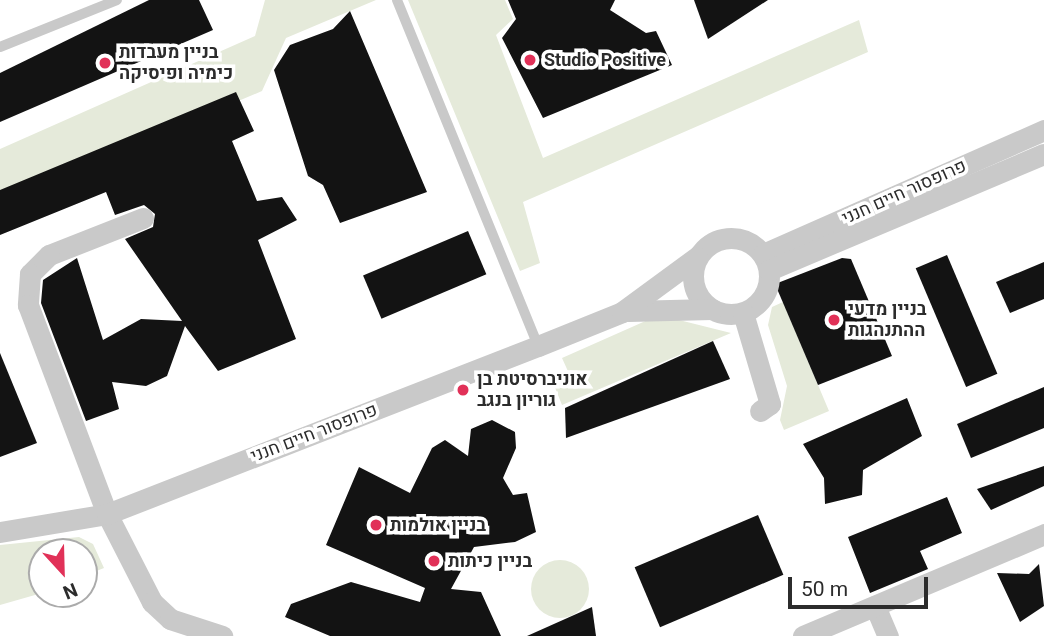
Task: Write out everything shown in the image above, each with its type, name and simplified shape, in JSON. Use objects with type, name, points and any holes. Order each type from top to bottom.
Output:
[{"type":"street","name":"פרופסור חיים חנני","points":[[766,262],[1044,130]]},
{"type":"street","name":"פרופסור חיים חנני","points":[[766,262],[1044,154]]},
{"type":"street","points":[[144,218],[49,255],[30,274],[28,305],[107,514],[152,602],[170,618],[222,636]]},
{"type":"street","points":[[728,237],[766,262],[764,296],[743,313],[712,309],[694,289],[697,257],[728,237]]},
{"type":"street","name":"פרופסור חיים חנני","points":[[0,532],[107,514],[538,346],[622,312],[697,257]]},
{"type":"street","name":"פרופסור חיים חנני","points":[[622,312],[712,309]]},
{"type":"street","points":[[743,313],[770,404],[760,411]]},
{"type":"street","points":[[803,636],[1044,534]]},
{"type":"street","points":[[875,606],[888,636]]},
{"type":"lane","points":[[0,47],[117,0]]},
{"type":"lane","points":[[397,0],[538,346]]},
{"type":"green space","points":[[265,0],[376,0],[286,38],[262,91],[0,202],[0,149],[255,36]]},
{"type":"green space","points":[[408,0],[505,0],[513,19],[496,35],[543,158],[859,20],[868,52],[523,202],[540,263],[520,271]]},
{"type":"green space","points":[[783,302],[829,411],[784,430],[780,420],[787,386],[768,325],[772,307]]},
{"type":"green space","points":[[659,315],[731,333],[562,405],[554,385],[571,378],[562,358]]},
{"type":"green space","points":[[28,542],[28,597],[0,605],[0,545]]},
{"type":"green space","points":[[98,555],[104,568],[98,570]]},
{"type":"green space","points":[[554,560],[566,560],[581,568],[589,583],[589,595],[581,610],[566,618],[554,618],[539,610],[531,595],[531,583],[539,568]]},
{"type":"building","name":"בניין מעבדות כימיה ופיסיקה","points":[[149,0],[199,0],[213,30],[0,122],[0,73]]},
{"type":"building","points":[[508,0],[615,0],[610,10],[646,33],[656,31],[672,65],[543,118],[502,38],[516,19]]},
{"type":"building","points":[[694,0],[768,0],[708,39]]},
{"type":"building","points":[[350,11],[427,192],[340,223],[323,185],[308,176],[274,70],[290,45],[333,29]]},
{"type":"building","points":[[236,92],[254,131],[232,141],[257,201],[282,197],[297,220],[258,240],[296,339],[218,371],[185,326],[167,376],[146,386],[112,382],[119,409],[86,421],[41,303],[43,280],[77,258],[103,340],[141,319],[182,321],[125,239],[153,227],[155,214],[144,205],[115,215],[106,192],[0,235],[0,190]]},
{"type":"building","points":[[468,231],[486,274],[381,319],[363,276]]},
{"type":"building","points":[[947,255],[997,374],[966,387],[916,268]]},
{"type":"building","name":"בניין מדעי ההתנהגות","points":[[842,258],[851,259],[892,356],[818,385],[775,284]]},
{"type":"building","points":[[1044,262],[1044,299],[1010,313],[996,282]]},
{"type":"building","points":[[713,341],[730,379],[566,438],[565,408]]},
{"type":"building","points":[[0,353],[37,443],[0,457]]},
{"type":"building","points":[[1044,387],[1044,428],[971,458],[957,424]]},
{"type":"building","points":[[907,398],[922,436],[863,470],[862,495],[825,504],[824,478],[803,444]]},
{"type":"building","points":[[492,420],[515,432],[516,448],[503,478],[513,495],[527,493],[536,532],[515,542],[474,547],[451,589],[481,592],[501,636],[330,636],[285,617],[291,604],[351,582],[420,602],[425,588],[326,545],[359,467],[410,493],[432,448],[445,440],[468,456],[471,429]]},
{"type":"building","points":[[1044,466],[1044,486],[991,510],[977,489]]},
{"type":"building","points":[[947,497],[962,533],[920,551],[928,569],[870,593],[848,537]]},
{"type":"building","points":[[758,515],[783,575],[660,627],[635,567]]},
{"type":"building","points":[[1039,564],[1044,606],[1020,622],[997,573],[1029,574]]},
{"type":"building","points":[[592,607],[596,636],[527,636]]},
{"type":"place","name":"Studio Positive","points":[[530,60]]},
{"type":"place","name":"בניין מעבדות כימיה ופיסיקה","points":[[105,63]]},
{"type":"place","name":"בניין מדעי ההתנהגות","points":[[834,320]]},
{"type":"place","name":"אוניברסיטת בן גוריון בנגב","points":[[463,390]]},
{"type":"place","name":"בניין אולמות","points":[[376,525]]},
{"type":"place","name":"בניין כיתות","points":[[434,561]]}]
